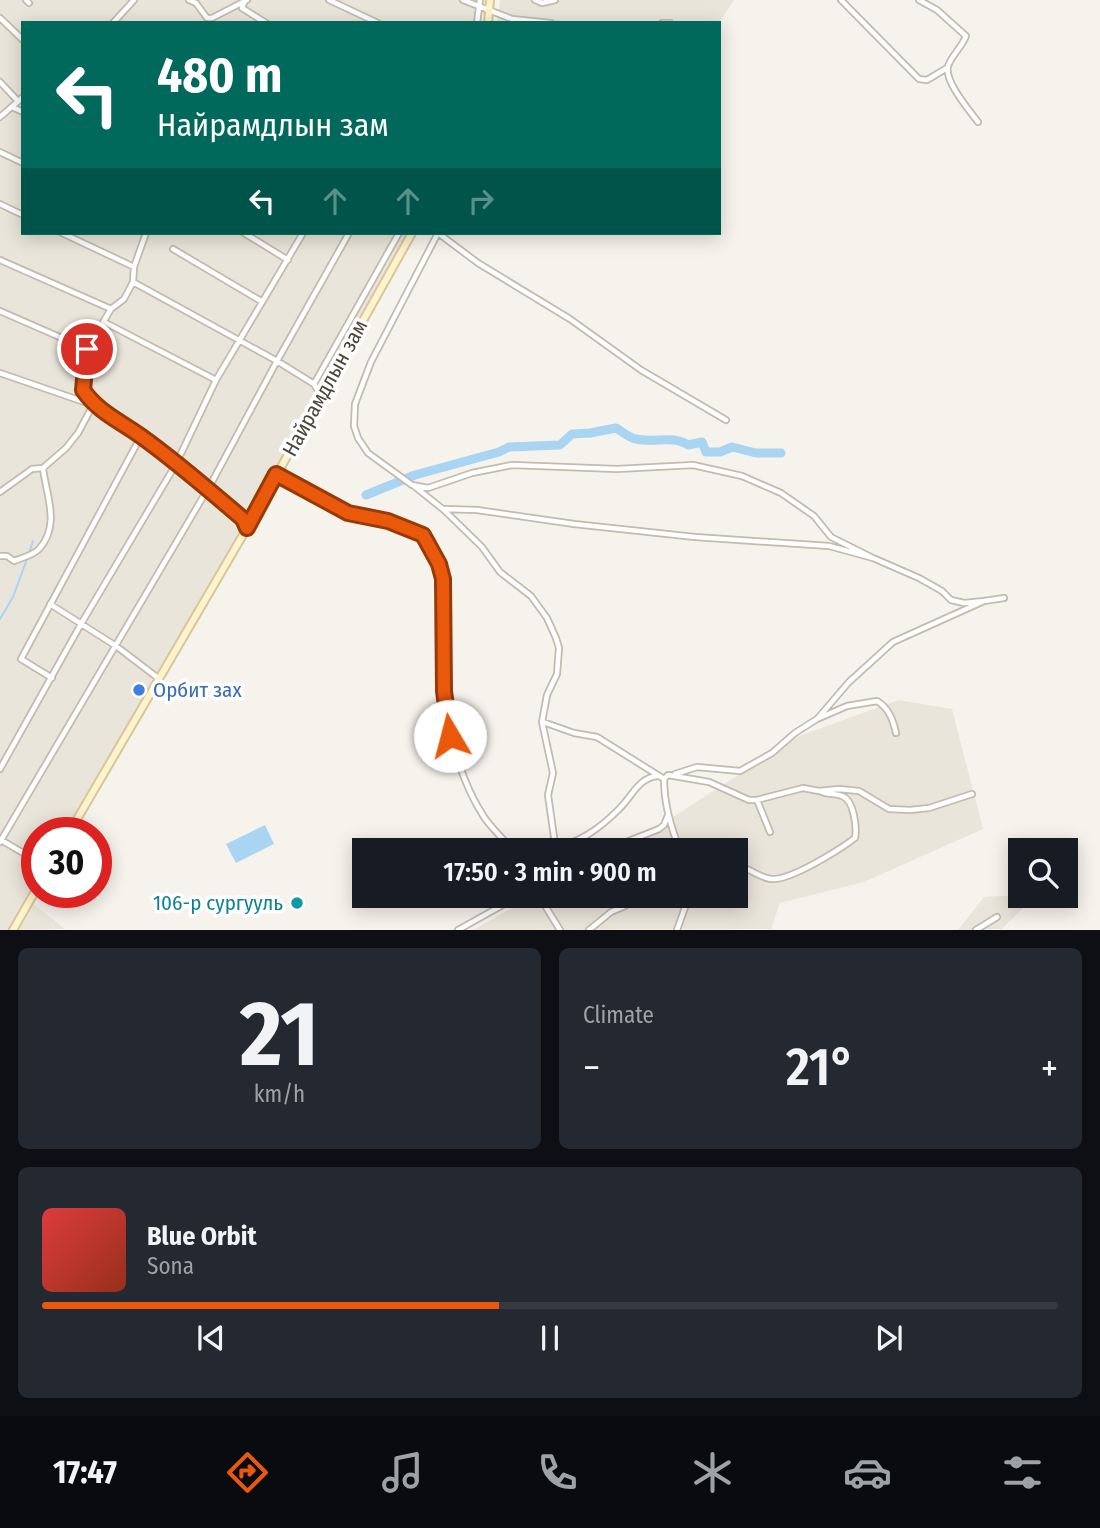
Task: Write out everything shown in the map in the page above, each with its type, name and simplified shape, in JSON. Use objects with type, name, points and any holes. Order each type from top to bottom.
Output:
[{"type":"main road","points":[[488,21],[490,0]]},
{"type":"main road","name":"Найрамдлын зам","points":[[78,817],[247,528],[411,235]]},
{"type":"main road","points":[[13,929],[25,908]]},
{"type":"street","points":[[115,21],[134,0]]},
{"type":"street","points":[[189,0],[196,3],[206,20],[245,2]]},
{"type":"street","points":[[329,0],[374,21]]},
{"type":"street","points":[[463,0],[479,3],[512,19],[532,21]]},
{"type":"street","points":[[535,0],[542,3],[555,0]]},
{"type":"street","points":[[841,0],[919,79],[927,80],[948,68],[964,44],[966,36],[937,10],[919,0]]},
{"type":"street","points":[[245,2],[242,8],[263,21]]},
{"type":"street","points":[[477,21],[479,3]]},
{"type":"street","points":[[0,18],[21,38]]},
{"type":"street","points":[[948,68],[955,90],[978,121]]},
{"type":"street","points":[[0,82],[21,99],[0,117]]},
{"type":"street","points":[[12,107],[21,111]]},
{"type":"street","points":[[0,152],[21,162]]},
{"type":"street","points":[[0,204],[21,214]]},
{"type":"street","points":[[66,235],[134,267]]},
{"type":"street","points":[[93,405],[83,390],[87,349],[111,309],[124,299],[133,282],[134,267],[145,235]]},
{"type":"street","points":[[246,235],[288,261]]},
{"type":"street","points":[[0,769],[81,624],[176,464],[216,380],[302,235]]},
{"type":"street","points":[[21,852],[0,841],[12,825],[90,686],[207,489],[348,235]]},
{"type":"street","points":[[314,384],[398,235]]},
{"type":"street","points":[[437,235],[371,362],[355,404],[354,426],[368,453],[444,509],[482,547],[500,572],[531,596],[552,628],[559,648],[557,674],[547,695],[542,722],[553,772],[548,796],[554,838]]},
{"type":"street","points":[[441,235],[478,262],[570,319],[641,370],[726,420]]},
{"type":"street","points":[[173,250],[261,301]]},
{"type":"street","points":[[0,260],[111,309]]},
{"type":"street","points":[[133,282],[277,360],[314,384],[321,396]]},
{"type":"street","points":[[0,311],[87,349]]},
{"type":"street","points":[[104,322],[216,380]]},
{"type":"street","points":[[0,373],[93,405],[141,436],[243,519],[247,528]]},
{"type":"street","points":[[0,492],[32,470],[43,468],[72,441],[93,405]]},
{"type":"street","points":[[52,678],[21,659],[141,436]]},
{"type":"street","points":[[411,485],[428,488],[472,473],[512,466],[617,469],[693,464],[741,476],[782,493],[814,516],[831,537],[919,578],[942,591],[951,600],[964,603],[1004,598]]},
{"type":"street","points":[[0,555],[14,561],[39,550],[51,525],[51,502],[43,468]]},
{"type":"street","points":[[276,474],[348,513],[403,526],[423,535],[427,541],[439,564],[443,579],[444,691],[453,746],[484,817],[502,838]]},
{"type":"street","points":[[444,509],[477,510],[695,537],[829,546],[873,558]]},
{"type":"street","points":[[817,719],[849,682],[892,642],[984,601]]},
{"type":"street","points":[[50,604],[116,646],[158,678]]},
{"type":"street","points":[[578,838],[619,810],[649,777],[674,775],[692,767],[703,766],[730,772],[740,771],[772,753],[817,719],[847,706],[877,701],[888,711],[896,733]]},
{"type":"street","points":[[542,722],[574,733],[597,737],[662,777],[668,814],[676,838]]},
{"type":"street","points":[[674,775],[709,782],[749,800],[803,788],[819,791],[859,791],[889,810],[929,808],[972,794]]},
{"type":"street","points":[[748,868],[767,879],[778,880],[792,876],[837,852],[855,838],[857,830],[848,801],[842,796],[819,791]]},
{"type":"street","points":[[757,800],[770,832]]},
{"type":"street","points":[[636,838],[659,829],[664,825],[668,814]]},
{"type":"street","points":[[458,929],[497,908]]},
{"type":"street","points":[[547,908],[560,929]]},
{"type":"street","points":[[589,929],[620,908]]},
{"type":"street","points":[[677,929],[685,908]]},
{"type":"street","points":[[976,929],[997,917]]},
{"type":"shaded area","points":[[0,0],[480,0],[476,21],[21,21],[21,235],[413,235],[78,817],[21,817],[21,908],[39,908],[65,929],[0,930]]},
{"type":"shaded area","points":[[500,0],[734,0],[720,21],[497,21]]},
{"type":"shaded area","points":[[899,700],[952,709],[983,829],[864,882],[780,903],[771,929],[473,930],[512,908],[748,908],[748,838],[636,838],[799,736]]},
{"type":"shaded area","points":[[1008,896],[1008,908],[1023,908],[1002,929],[958,930],[984,897]]},
{"type":"water","points":[[265,825],[274,844],[236,863],[226,844]]},
{"type":"waterway","points":[[366,495],[415,475],[509,447],[560,445],[572,434],[616,428],[628,436],[642,440],[676,440],[688,445],[702,442],[706,452],[720,452],[732,447],[756,453],[781,453]]},
{"type":"waterway","points":[[29,553],[33,541]]},
{"type":"waterway","points":[[0,619],[13,597],[27,559]]},
{"type":"place","name":"Орбит зах","points":[[139,690]]},
{"type":"place","name":"106-р сургууль","points":[[297,903]]},
{"type":"route","points":[[87,349],[83,390],[93,405],[141,436],[243,519],[247,528],[276,474],[348,513],[388,521],[423,535],[439,564],[443,579],[444,691],[450,736]]}]
